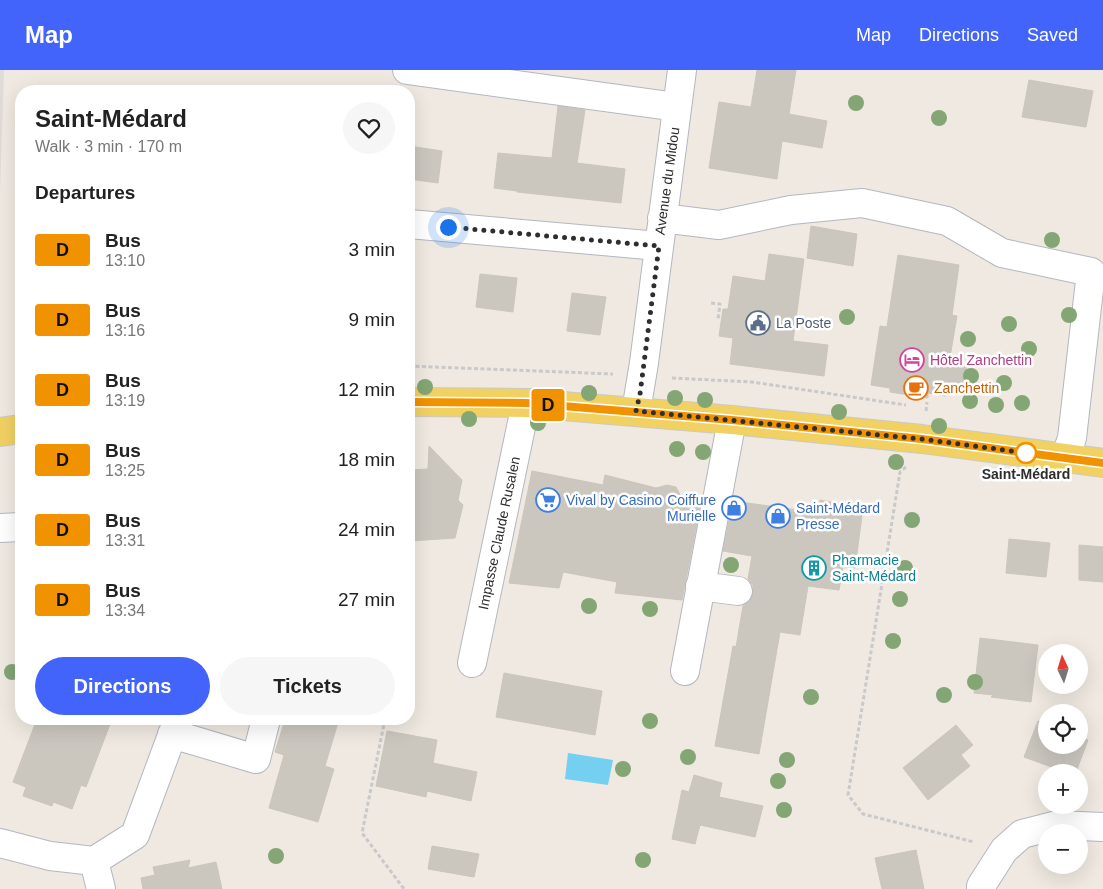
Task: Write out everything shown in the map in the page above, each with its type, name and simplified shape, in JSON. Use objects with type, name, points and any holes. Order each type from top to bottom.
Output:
[{"type":"main road","points":[[415,402],[526,403],[636,411],[922,439],[1103,463]]},
{"type":"main road","points":[[0,432],[15,430]]},
{"type":"street","points":[[407,70],[677,107]]},
{"type":"street","name":"Avenue du Midou","points":[[636,411],[640,394],[682,70]]},
{"type":"street","points":[[662,218],[719,225],[791,210],[862,203],[947,221],[1002,253],[1091,272],[1072,438],[1065,458]]},
{"type":"street","points":[[415,225],[659,246]]},
{"type":"street","name":"Impasse Claude Rusalen","points":[[472,663],[526,403]]},
{"type":"street","points":[[685,671],[732,420]]},
{"type":"street","points":[[0,528],[15,527]]},
{"type":"street","points":[[700,586],[738,591]]},
{"type":"street","points":[[0,844],[50,856],[94,861],[135,835],[175,726],[256,759],[264,725]]},
{"type":"street","points":[[981,889],[981,886],[1004,850],[1022,834],[1057,825],[1103,827]]},
{"type":"street","points":[[94,861],[102,889]]},
{"type":"path","points":[[711,303],[720,304],[718,319]]},
{"type":"path","points":[[906,467],[900,472],[848,796],[863,814],[1004,850]]},
{"type":"path","points":[[384,725],[362,833],[404,889]]},
{"type":"shaded area","points":[[0,70],[4,70],[0,195]]},
{"type":"water","points":[[568,753],[613,760],[608,785],[565,779]]},
{"type":"building","points":[[757,70],[796,70],[789,114],[827,121],[822,148],[782,141],[777,179],[709,168],[719,102],[751,107]]},
{"type":"building","points":[[1029,80],[1093,91],[1086,127],[1022,117]]},
{"type":"building","points":[[558,106],[585,110],[577,163],[625,169],[621,203],[494,188],[498,153],[552,158]]},
{"type":"building","points":[[415,147],[442,151],[438,183],[415,180]]},
{"type":"building","points":[[811,226],[857,234],[853,266],[807,258]]},
{"type":"building","name":"La Poste","points":[[769,254],[804,259],[793,341],[828,345],[824,376],[730,364],[733,338],[719,336],[723,309],[728,309],[733,276],[765,281]]},
{"type":"building","points":[[898,255],[959,265],[952,315],[957,316],[949,363],[967,366],[963,393],[946,390],[945,396],[928,393],[928,398],[890,392],[890,388],[871,385],[880,326],[887,327]]},
{"type":"building","points":[[480,274],[517,278],[513,312],[476,307]]},
{"type":"building","points":[[572,293],[606,297],[600,335],[567,331]]},
{"type":"building","points":[[429,446],[462,480],[458,500],[463,505],[455,538],[415,541],[415,470],[428,469]]},
{"type":"building","points":[[532,471],[603,485],[605,475],[656,488],[667,485],[676,487],[685,504],[700,507],[682,600],[615,593],[617,582],[563,572],[559,588],[509,583]]},
{"type":"building","points":[[820,500],[863,508],[855,568],[843,567],[839,590],[808,586],[800,635],[780,632],[759,754],[715,746],[733,646],[736,647],[743,606],[750,601],[753,593],[753,585],[748,579],[752,556],[723,551],[733,501],[819,513]]},
{"type":"building","points":[[1009,539],[1050,543],[1046,577],[1006,573]]},
{"type":"building","points":[[1079,545],[1103,547],[1103,582],[1079,580]]},
{"type":"building","points":[[980,638],[1038,645],[1031,702],[974,693]]},
{"type":"building","points":[[504,673],[602,691],[595,735],[496,717]]},
{"type":"building","points":[[1038,721],[1038,754],[1083,754],[1079,764],[1043,764],[1024,757]]},
{"type":"building","points":[[35,725],[110,725],[86,787],[81,785],[72,809],[53,802],[52,806],[23,796],[26,787],[13,782]]},
{"type":"building","points":[[283,725],[337,725],[325,766],[334,769],[318,822],[269,808],[284,755],[275,752]]},
{"type":"building","points":[[956,725],[973,745],[961,755],[970,766],[928,800],[903,768]]},
{"type":"building","points":[[387,731],[437,740],[433,763],[477,772],[471,801],[427,791],[426,797],[376,786]]},
{"type":"building","points":[[694,775],[722,783],[719,797],[763,806],[755,837],[700,825],[695,844],[672,839],[682,790],[689,792]]},
{"type":"building","points":[[432,846],[479,854],[474,877],[428,869]]},
{"type":"building","points":[[916,850],[924,889],[882,889],[875,858]]},
{"type":"building","points":[[190,860],[188,868],[216,862],[222,889],[143,889],[141,878],[155,875],[153,867]]},
{"type":"bus line","name":"D","points":[[415,402],[526,403],[636,411],[922,439],[1103,463]]},
{"type":"place","name":"La Poste","points":[[758,323]]},
{"type":"place","name":"Hôtel Zanchettin","points":[[912,360]]},
{"type":"place","name":"Zanchettin","points":[[916,388]]},
{"type":"place","name":"Saint-Médard","points":[[1026,453]]},
{"type":"place","name":"Vival by Casino","points":[[548,500]]},
{"type":"place","name":"Coiffure Murielle","points":[[734,508]]},
{"type":"place","name":"Saint-Médard Presse","points":[[778,516]]},
{"type":"place","name":"Pharmacie Saint-Médard","points":[[814,568]]},
{"type":"route","points":[[448,227],[659,246],[640,394],[636,411],[922,439],[1026,453]]}]
